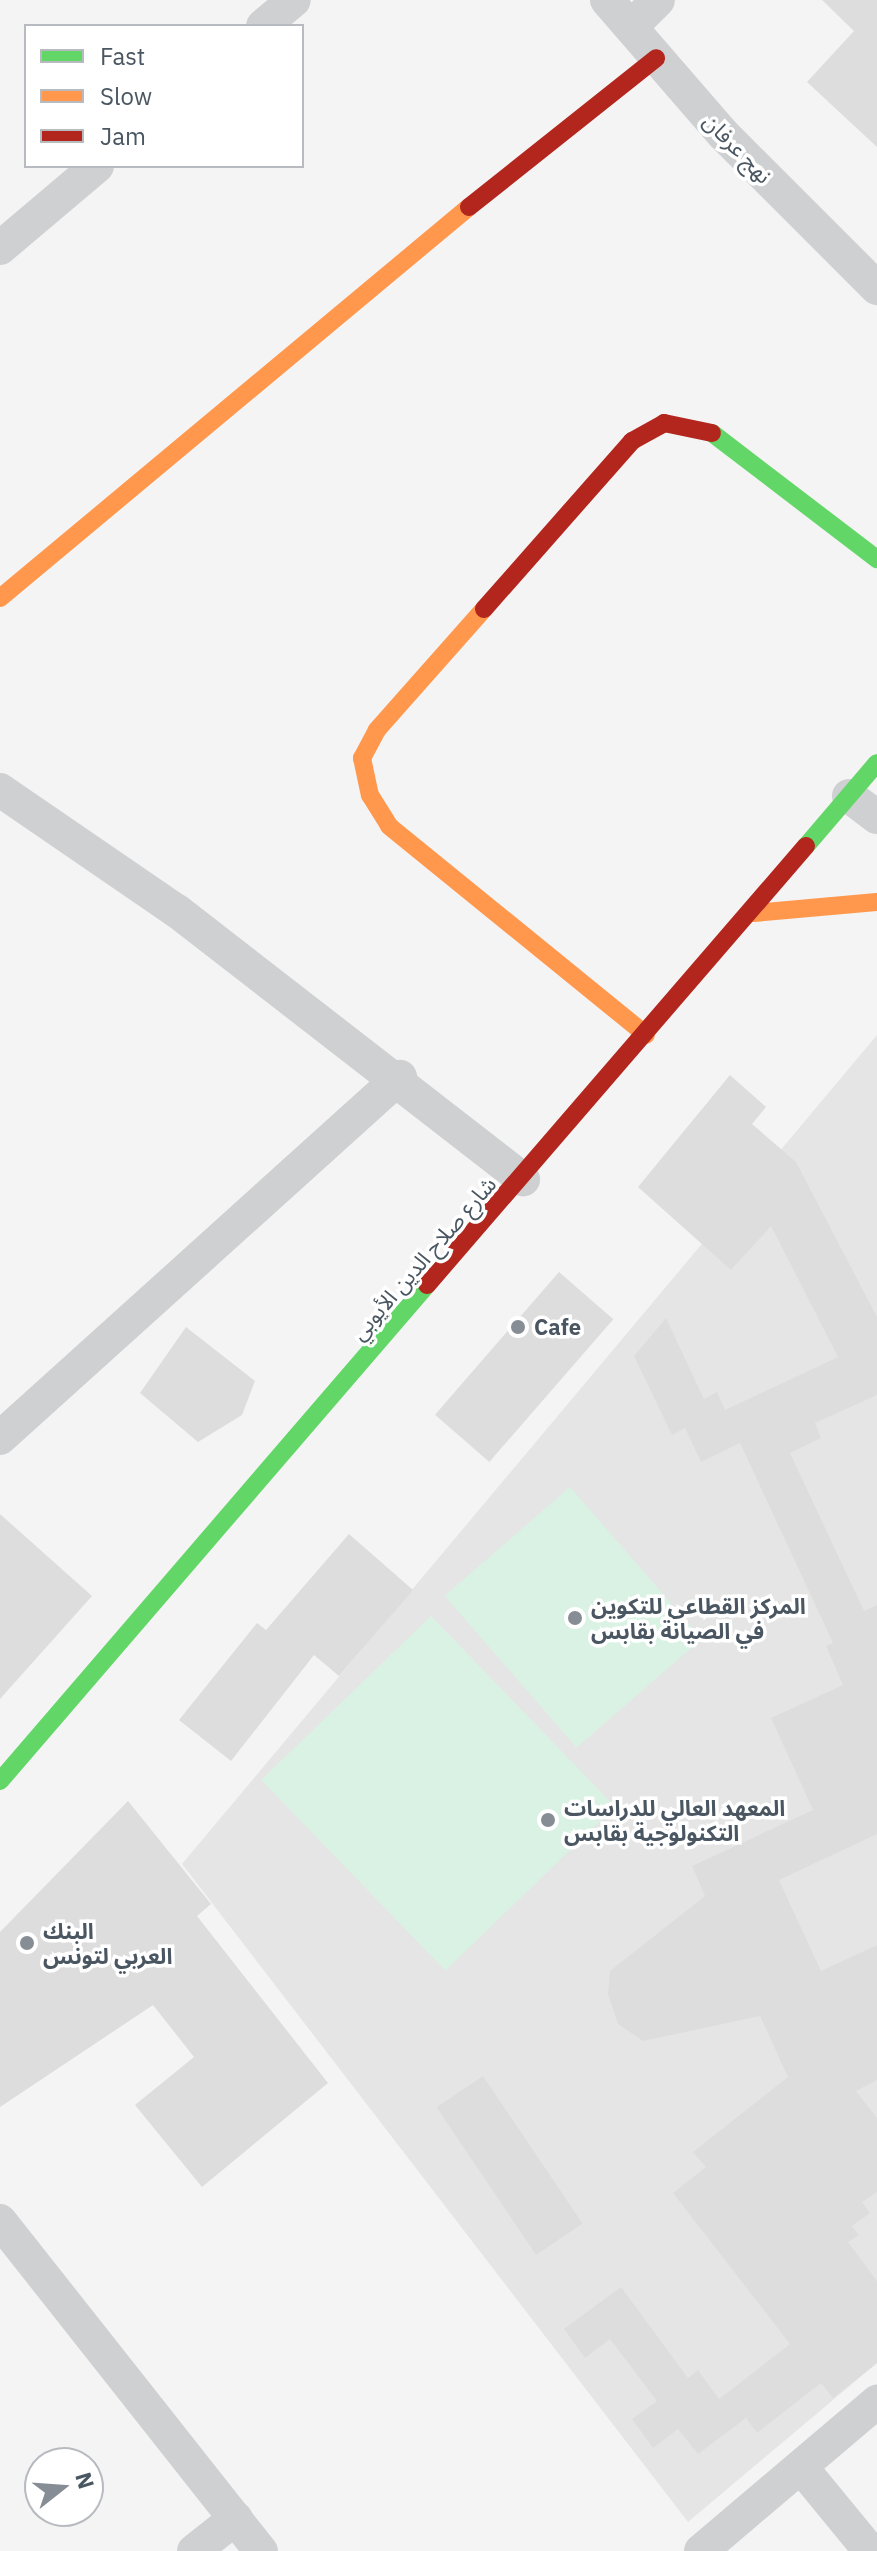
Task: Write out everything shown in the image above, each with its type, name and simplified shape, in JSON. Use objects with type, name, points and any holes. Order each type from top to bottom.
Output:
[{"type":"street","points":[[265,24],[294,0]]},
{"type":"street","name":"نهج عرفان","points":[[607,0],[656,58],[877,288]]},
{"type":"street","points":[[631,27],[658,0]]},
{"type":"street","points":[[0,598],[287,352],[656,58]]},
{"type":"street","points":[[0,248],[95,168]]},
{"type":"street","points":[[646,1035],[389,826],[370,795],[362,758],[377,730],[632,441],[664,423],[695,424],[727,440],[877,559]]},
{"type":"street","name":"شارع صلاح الدين الأيوبي","points":[[0,1781],[754,913],[877,763]]},
{"type":"street","points":[[0,790],[400,1077],[523,1179]]},
{"type":"street","points":[[849,796],[877,817]]},
{"type":"street","points":[[754,913],[877,902]]},
{"type":"street","points":[[0,1438],[400,1077]]},
{"type":"street","points":[[1,2223],[261,2551]]},
{"type":"street","points":[[701,2551],[877,2402]]},
{"type":"street","points":[[801,2467],[870,2551]]},
{"type":"street","points":[[194,2551],[236,2518]]},
{"type":"shaded area","name":"المعهد العالي للدراسات التكنولوجية بقابس","points":[[877,1035],[877,2363],[688,2522],[182,1864]]},
{"type":"green space","name":"المركز القطاعى للتكوين في الصيانة بقابس","points":[[570,1487],[702,1639],[577,1748],[445,1596]]},
{"type":"green space","points":[[431,1616],[615,1807],[445,1971],[261,1780]]},
{"type":"building","points":[[822,0],[877,0],[877,147],[807,82],[854,31]]},
{"type":"building","points":[[730,1075],[766,1107],[752,1124],[796,1162],[877,1317],[877,1395],[815,1423],[821,1438],[790,1453],[864,1611],[877,1605],[877,1834],[779,1880],[821,1971],[877,1945],[877,2080],[856,2091],[877,2118],[877,2192],[862,2202],[870,2213],[852,2226],[859,2235],[848,2242],[877,2281],[877,2363],[833,2398],[821,2383],[757,2433],[746,2418],[698,2454],[678,2429],[653,2448],[632,2419],[657,2401],[610,2339],[585,2358],[564,2329],[621,2287],[688,2378],[698,2370],[719,2399],[790,2344],[673,2193],[706,2167],[693,2152],[788,2077],[760,2016],[643,2041],[618,2024],[608,1994],[610,1971],[705,1896],[692,1866],[813,1810],[771,1718],[843,1685],[826,1646],[833,1643],[740,1443],[701,1462],[685,1428],[672,1435],[634,1356],[666,1318],[704,1399],[717,1392],[725,1410],[838,1357],[771,1226],[731,1270],[638,1187]]},
{"type":"building","points":[[559,1272],[613,1319],[489,1462],[435,1415]]},
{"type":"building","points":[[186,1327],[255,1381],[242,1415],[198,1442],[140,1393]]},
{"type":"building","points":[[0,1514],[92,1596],[0,1699]]},
{"type":"building","points":[[349,1534],[413,1590],[339,1676],[314,1655],[231,1761],[179,1720],[257,1623],[266,1630]]},
{"type":"building","points":[[128,1801],[211,1904],[197,1916],[328,2083],[202,2187],[135,2105],[194,2057],[153,2005],[0,2107],[0,1932]]},
{"type":"building","points":[[483,2076],[583,2224],[536,2255],[437,2107]]},
{"type":"traffic: fast","points":[[712,433],[877,559]]},
{"type":"traffic: fast","points":[[806,846],[877,763]]},
{"type":"traffic: fast","points":[[0,1781],[427,1285]]},
{"type":"traffic: slow","points":[[0,598],[469,207]]},
{"type":"traffic: slow","points":[[484,609],[377,730],[362,758],[370,795],[389,826],[646,1035]]},
{"type":"traffic: slow","points":[[754,913],[877,902]]},
{"type":"traffic: jam","points":[[469,207],[656,58]]},
{"type":"traffic: jam","points":[[484,609],[632,441],[664,423],[712,433]]},
{"type":"traffic: jam","points":[[427,1285],[806,846]]},
{"type":"place","name":"Cafe","points":[[518,1327]]},
{"type":"place","name":"المركز القطاعى للتكوين في الصيانة بقابس","points":[[575,1618]]},
{"type":"place","name":"المعهد العالي للدراسات التكنولوجية بقابس","points":[[548,1820]]},
{"type":"place","name":"البنك العربي لتونس","points":[[27,1943]]}]
